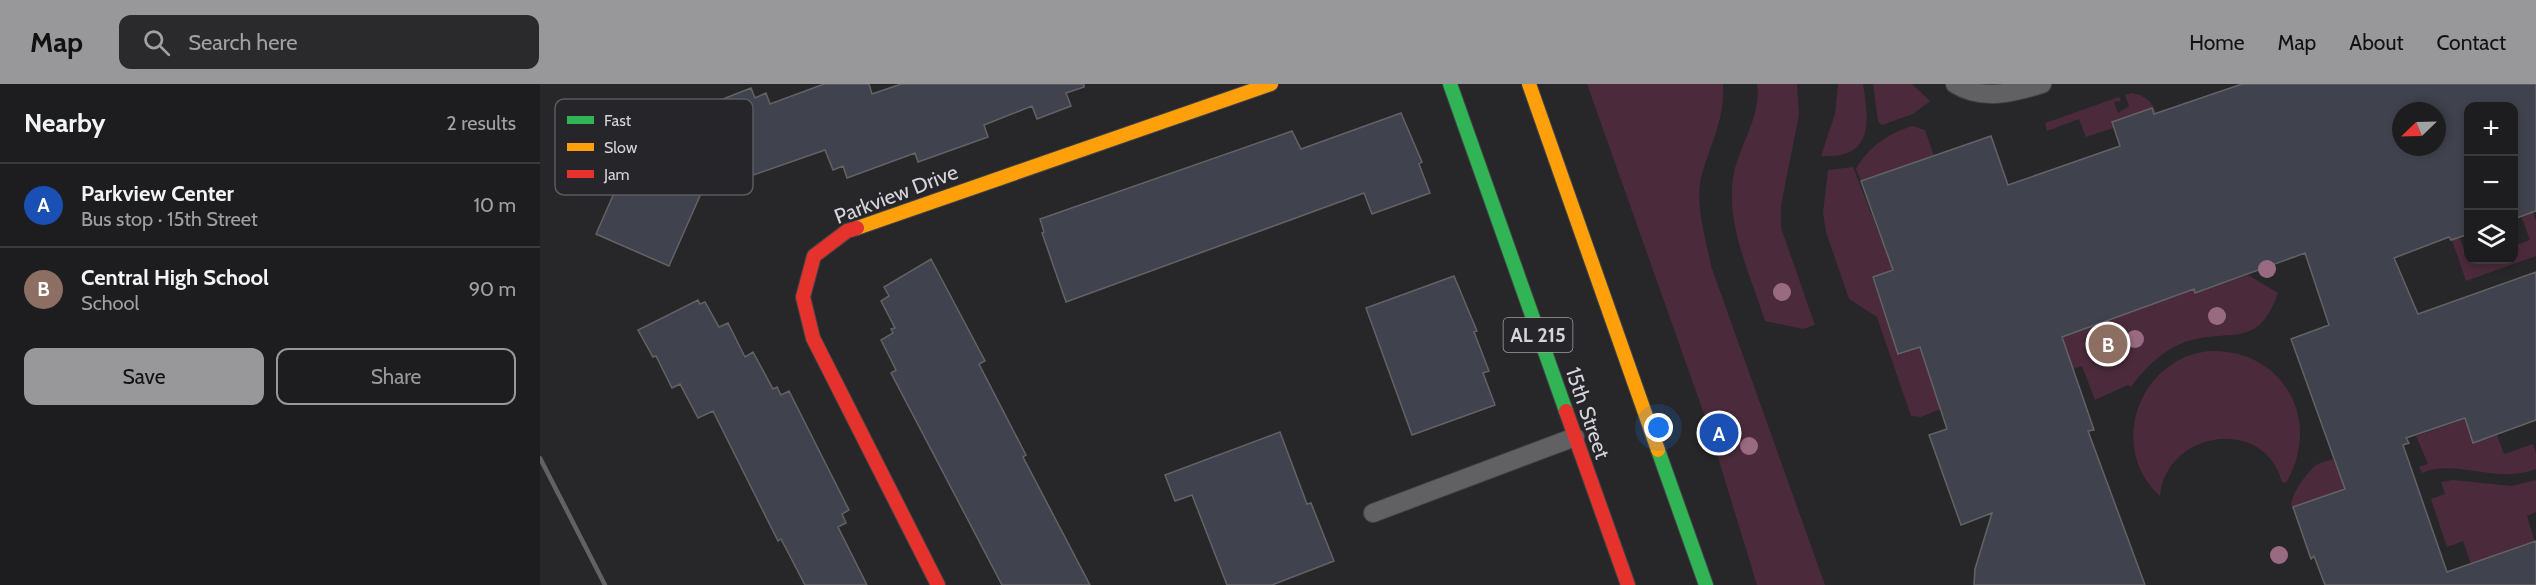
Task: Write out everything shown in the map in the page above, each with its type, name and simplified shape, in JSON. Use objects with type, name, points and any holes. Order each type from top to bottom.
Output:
[{"type":"main road","name":"Parkview Drive","points":[[938,585],[813,338],[803,297],[814,256],[847,231],[1271,84]]},
{"type":"main road","name":"15th Street","points":[[1450,84],[1628,585]]},
{"type":"main road","points":[[1529,84],[1706,585]]},
{"type":"lane","points":[[1955,84],[1969,93],[1999,95],[2042,84]]},
{"type":"lane","points":[[1373,513],[1575,437]]},
{"type":"shaded area","points":[[1587,84],[1723,84],[1722,109],[1701,178],[1699,199],[1704,233],[1711,266],[1825,585],[1757,585],[1709,428]]},
{"type":"shaded area","points":[[1757,84],[1797,84],[1799,115],[1781,205],[1781,228],[1815,325],[1803,329],[1765,321],[1736,232],[1732,196],[1733,178],[1753,120],[1758,96]]},
{"type":"shaded area","points":[[1838,84],[1863,84],[1867,113],[1864,136],[1859,145],[1850,152],[1821,156],[1835,114]]},
{"type":"shaded area","points":[[1873,84],[1912,84],[1930,101],[1913,114],[1882,125],[1878,121]]},
{"type":"shaded area","points":[[2132,93],[2147,99],[2156,112],[2154,114],[2152,108],[2112,122],[2113,128],[2086,137],[2079,119],[2047,131],[2045,123],[2119,97],[2121,101],[2114,102],[2118,113],[2129,106],[2125,95]]},
{"type":"shaded area","points":[[1912,126],[1925,130],[1934,156],[1861,181],[1856,169],[1873,147],[1887,137]]},
{"type":"shaded area","points":[[1853,167],[1893,269],[1872,277],[1899,355],[1920,347],[1934,386],[1948,406],[1921,417],[1911,416],[1877,317],[1849,299],[1826,232],[1823,213],[1828,170]]},
{"type":"shaded area","points":[[2532,210],[2536,221],[2536,256],[2518,262],[2518,244],[2530,240],[2520,213]]},
{"type":"shaded area","points":[[2459,237],[2464,249],[2464,264],[2514,264],[2466,281],[2452,240]]},
{"type":"shaded area","points":[[2248,275],[2278,293],[2262,323],[2252,330],[2242,334],[2203,338],[2179,344],[2156,360],[2131,387],[2128,385],[2095,400],[2082,366],[2036,382],[2025,351],[2194,289],[2196,293]]},
{"type":"shaded area","points":[[2209,351],[2235,353],[2257,362],[2276,375],[2289,392],[2297,413],[2300,435],[2296,459],[2286,483],[2282,482],[2272,461],[2256,447],[2237,440],[2216,440],[2196,445],[2179,457],[2166,474],[2160,496],[2144,476],[2135,454],[2133,431],[2138,408],[2148,388],[2164,370],[2184,358]]},
{"type":"shaded area","points":[[2465,419],[2473,443],[2497,435],[2504,454],[2533,444],[2536,453],[2536,469],[2506,474],[2449,468],[2422,473],[2419,467],[2428,464],[2416,436]]},
{"type":"shaded area","points":[[2333,459],[2335,464],[2341,462],[2348,488],[2292,509],[2291,504],[2295,492],[2307,474],[2317,465]]},
{"type":"shaded area","points":[[2453,480],[2511,486],[2536,480],[2536,512],[2527,516],[2535,542],[2471,564],[2463,541],[2447,547],[2431,499],[2445,494],[2441,482]]},
{"type":"building","points":[[824,84],[869,84],[872,94],[901,84],[1084,84],[1084,87],[1066,93],[1071,106],[1037,119],[1032,106],[984,125],[988,137],[918,162],[915,153],[847,178],[843,166],[833,170],[825,150],[753,175],[753,99],[723,99],[751,88],[755,98],[766,93],[770,104]]},
{"type":"building","points":[[2242,84],[2536,84],[2536,211],[2518,218],[2518,102],[2464,102],[2464,236],[2451,240],[2449,237],[2394,258],[2418,314],[2536,272],[2536,420],[2473,443],[2465,418],[2406,438],[2409,443],[2403,445],[2447,572],[2536,541],[2536,585],[2325,585],[2314,556],[2311,559],[2293,507],[2345,489],[2291,339],[2329,325],[2305,253],[2195,293],[2194,289],[2062,337],[2094,430],[2088,431],[2145,585],[1974,585],[1975,569],[1992,513],[1961,525],[1929,435],[1947,429],[1920,347],[1898,354],[1873,277],[1893,270],[1861,181],[1991,136],[2008,185],[2120,146],[2112,122],[2152,108],[2154,114]]},
{"type":"building","points":[[1401,113],[1422,162],[1419,164],[1430,193],[1372,214],[1364,193],[1066,302],[1042,233],[1044,232],[1040,219],[1292,131],[1301,149]]},
{"type":"building","points":[[613,195],[700,195],[669,266],[596,234]]},
{"type":"building","points":[[931,259],[985,361],[979,364],[1026,455],[1023,457],[1090,585],[1002,585],[891,373],[896,370],[881,340],[893,333],[891,329],[895,328],[881,301],[889,296],[884,287]]},
{"type":"building","points":[[1454,276],[1477,331],[1474,332],[1489,371],[1483,373],[1495,405],[1412,435],[1366,308]]},
{"type":"building","points":[[698,300],[700,304],[705,302],[719,327],[728,323],[745,357],[753,352],[773,389],[777,387],[781,395],[789,391],[849,510],[842,514],[846,523],[838,527],[867,585],[805,585],[781,539],[778,541],[713,411],[698,418],[680,384],[672,388],[656,356],[653,357],[638,330]]},
{"type":"building","points":[[1280,432],[1307,504],[1311,503],[1334,561],[1272,585],[1227,585],[1192,495],[1175,501],[1165,475]]},
{"type":"railway","points":[[540,458],[605,585]]},
{"type":"traffic: fast","points":[[1450,84],[1566,411]]},
{"type":"traffic: fast","points":[[1658,450],[1706,585]]},
{"type":"traffic: slow","points":[[857,228],[1271,84]]},
{"type":"traffic: slow","points":[[1529,84],[1658,450]]},
{"type":"traffic: jam","points":[[857,228],[847,231],[814,256],[803,297],[813,338],[938,585]]},
{"type":"traffic: jam","points":[[1566,411],[1628,585]]},
{"type":"place","name":"Central High School","points":[[2108,344]]},
{"type":"place","name":"Parkview Center","points":[[1719,433]]}]
